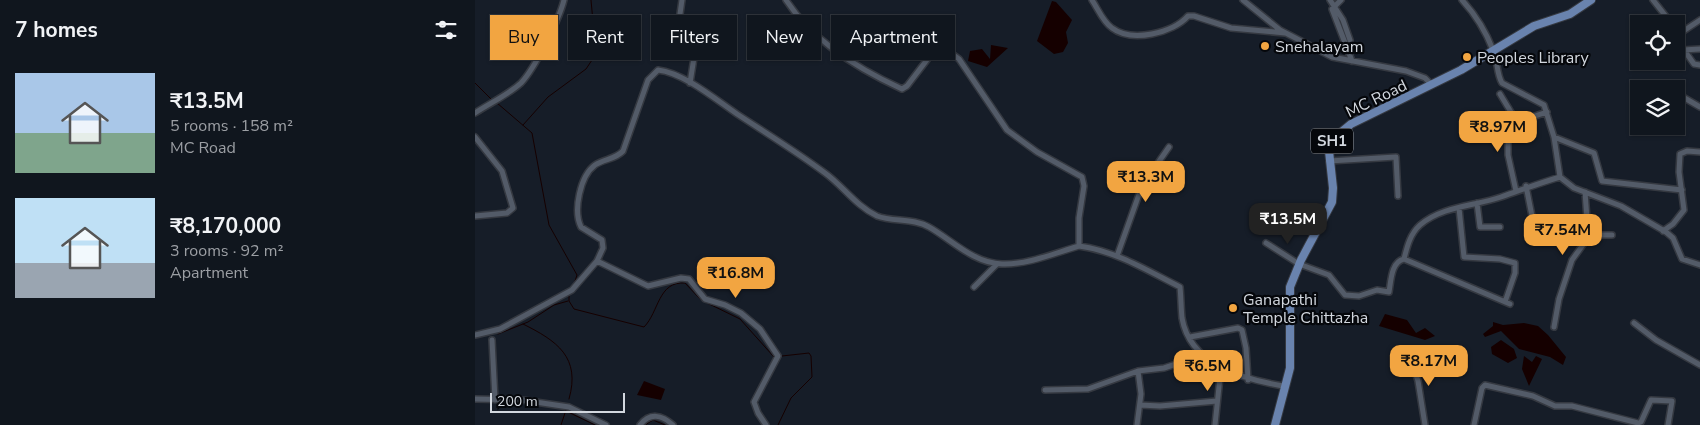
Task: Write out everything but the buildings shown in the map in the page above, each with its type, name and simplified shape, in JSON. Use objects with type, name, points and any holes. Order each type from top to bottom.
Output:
[{"type":"main road","name":"MC Road","points":[[1275,425],[1283,386],[1290,368],[1290,287],[1299,264],[1332,202],[1333,188],[1329,151],[1334,138],[1351,124],[1432,86],[1535,26],[1570,14],[1591,0]]},
{"type":"street","points":[[475,113],[507,94],[522,81],[558,18],[564,0]]},
{"type":"street","points":[[682,0],[678,28],[680,32],[694,41],[696,45],[690,83]]},
{"type":"street","points":[[786,0],[805,26],[873,75],[902,89],[907,86],[936,48],[942,47],[954,55],[1007,130],[1037,152],[1082,177],[1084,186],[1079,218],[1079,246]]},
{"type":"street","points":[[1092,0],[1113,29],[1135,35],[1168,29],[1182,23],[1188,16],[1194,16],[1231,28],[1285,33]]},
{"type":"street","points":[[1243,0],[1285,33],[1332,57],[1386,66],[1415,74],[1425,78],[1432,86]]},
{"type":"street","points":[[1330,0],[1343,20],[1350,40]]},
{"type":"street","points":[[1341,0],[1334,5],[1332,10],[1352,61]]},
{"type":"street","points":[[1462,0],[1477,19],[1493,50],[1499,78],[1502,83],[1544,105],[1554,137],[1560,177],[1574,188],[1621,206],[1663,230],[1673,238],[1682,259],[1700,265]]},
{"type":"street","points":[[1653,0],[1665,15]]},
{"type":"street","points":[[1685,31],[1700,20]]},
{"type":"street","points":[[1685,50],[1700,49]]},
{"type":"street","points":[[1685,53],[1694,64],[1700,65]]},
{"type":"street","points":[[475,334],[500,330],[572,290],[597,261],[603,248],[602,240],[581,228],[577,216],[579,195],[593,166],[623,151],[648,80],[654,72],[671,73],[690,83],[825,173],[867,210],[878,216],[929,227],[960,250],[997,264],[1021,262],[1079,246],[1117,256],[1180,287],[1183,319],[1190,337],[1204,354],[1224,369],[1247,380],[1283,386]]},
{"type":"street","points":[[1500,94],[1517,122]]},
{"type":"street","points":[[1685,98],[1700,107]]},
{"type":"street","points":[[1516,190],[1508,155],[1508,134],[1517,122],[1547,112]]},
{"type":"street","points":[[475,137],[503,171],[513,208],[507,212],[475,216]]},
{"type":"street","points":[[1554,137],[1594,153],[1602,181],[1682,190]]},
{"type":"street","points":[[1117,256],[1142,186],[1169,147]]},
{"type":"street","points":[[1663,230],[1673,224],[1685,210],[1679,172],[1680,154],[1687,151],[1700,152]]},
{"type":"street","points":[[1329,161],[1396,157],[1398,196]]},
{"type":"street","points":[[1404,259],[1409,240],[1420,225],[1442,213],[1560,177]]},
{"type":"street","points":[[1526,186],[1537,241],[1570,235],[1612,235]]},
{"type":"street","points":[[1554,327],[1559,299],[1572,260],[1585,242],[1587,219],[1585,192]]},
{"type":"street","points":[[1477,203],[1480,228],[1500,227]]},
{"type":"street","points":[[1266,243],[1299,264],[1329,275],[1345,295],[1351,297],[1359,296],[1372,290],[1389,292],[1395,266],[1398,261],[1404,259],[1507,303],[1515,272],[1515,263],[1500,259],[1465,257],[1459,208]]},
{"type":"street","points":[[597,261],[649,286],[681,278],[689,279],[705,299],[725,305],[741,313],[761,329],[778,356],[754,402],[758,413],[766,425]]},
{"type":"street","points":[[974,287],[997,264]]},
{"type":"street","points":[[1634,323],[1656,340],[1700,365]]},
{"type":"street","points":[[1190,337],[1238,328],[1242,330],[1246,348],[1247,380]]},
{"type":"street","points":[[492,340],[495,400]]},
{"type":"street","points":[[1045,390],[1088,389],[1138,371],[1164,368],[1204,354]]},
{"type":"street","points":[[1409,354],[1418,380],[1425,425]]},
{"type":"street","points":[[1215,425],[1220,377],[1224,369]]},
{"type":"street","points":[[1137,425],[1141,394],[1138,371]]},
{"type":"street","points":[[1473,425],[1482,388],[1485,385],[1536,397],[1555,406],[1572,406],[1638,423],[1641,422],[1651,400],[1672,401],[1669,425]]},
{"type":"street","points":[[475,399],[522,400],[569,408],[607,425]]},
{"type":"street","points":[[1140,405],[1147,403],[1217,401]]},
{"type":"street","points":[[641,425],[647,417],[655,416],[665,418],[673,425]]},
{"type":"shaded area","points":[[1052,1],[1056,2],[1072,20],[1066,32],[1068,43],[1063,52],[1054,54],[1037,41]]},
{"type":"shaded area","points":[[991,45],[1008,48],[987,67],[968,61],[970,51],[982,49],[990,59]]},
{"type":"shaded area","points":[[1385,314],[1407,320],[1416,333],[1425,328],[1435,336],[1425,340],[1379,326]]},
{"type":"shaded area","points":[[1493,322],[1503,325],[1524,323],[1538,326],[1566,357],[1563,365],[1550,357],[1519,349],[1501,331],[1485,337],[1483,334],[1493,326]]},
{"type":"shaded area","points":[[1501,340],[1514,349],[1517,358],[1508,363],[1492,354],[1491,347]]},
{"type":"shaded area","points":[[1524,356],[1532,362],[1536,356],[1542,359],[1529,386],[1522,369]]},
{"type":"shaded area","points":[[644,381],[665,389],[661,400],[637,395]]},
{"type":"waterway","points":[[523,125],[548,97],[586,69],[596,54],[591,0]]},
{"type":"waterway","points":[[475,83],[491,99]]},
{"type":"waterway","points":[[497,103],[532,133],[549,225],[577,275],[574,284]]},
{"type":"waterway","points":[[569,296],[569,301],[574,309],[644,327],[664,292],[669,287],[685,283],[701,300],[740,319],[774,357]]},
{"type":"waterway","points":[[498,334],[528,322],[554,305],[568,301]]},
{"type":"waterway","points":[[523,324],[556,344],[569,361],[572,372],[569,399]]},
{"type":"waterway","points":[[778,425],[791,398],[812,377],[811,356],[809,353],[782,356]]},
{"type":"waterway","points":[[561,425],[566,410]]},
{"type":"waterway","points":[[566,411],[595,425]]},
{"type":"waterway","points":[[645,425],[653,420],[665,425]]},
{"type":"place","name":"Snehalayam","points":[[1265,46]]},
{"type":"place","name":"Peoples Library","points":[[1467,57]]},
{"type":"place","name":"Ganapathi Temple Chittazha","points":[[1233,308]]}]
